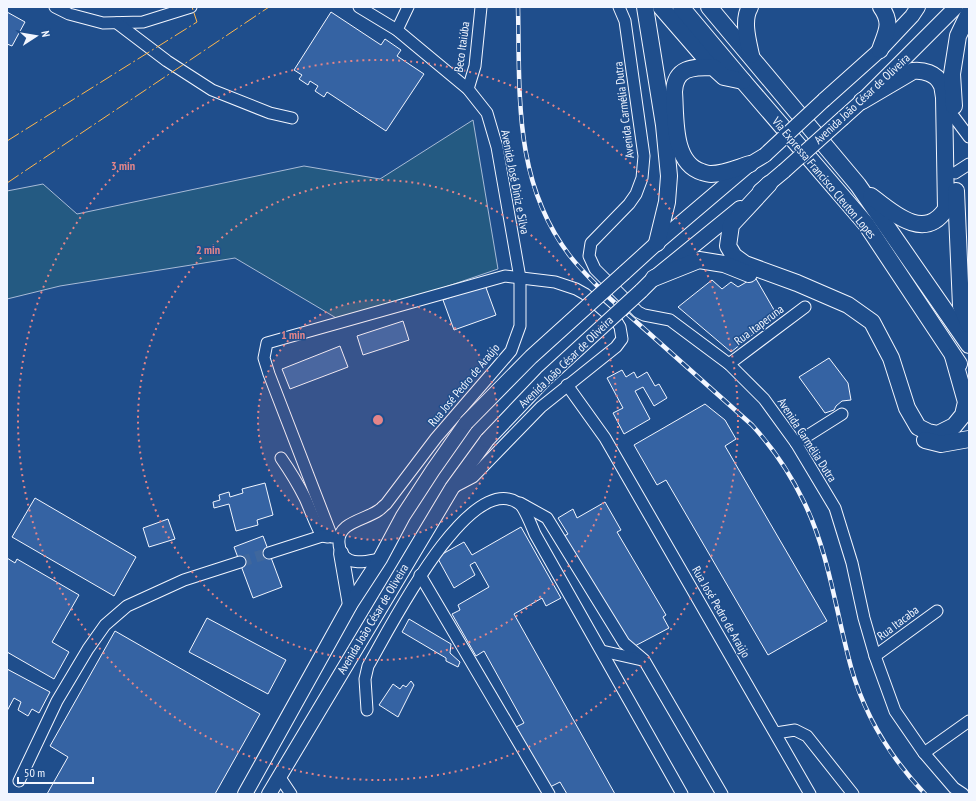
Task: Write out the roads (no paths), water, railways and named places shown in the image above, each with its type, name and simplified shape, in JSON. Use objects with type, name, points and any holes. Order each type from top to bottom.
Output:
[{"type":"highway","points":[[645,7],[664,126],[669,176],[667,202],[657,243]]},
{"type":"highway","points":[[661,7],[713,67],[724,77],[742,81]]},
{"type":"highway","name":"Via Expressa Francisco Cleuton Lopes","points":[[681,7],[742,81],[866,224],[969,378]]},
{"type":"highway","name":"Via Expressa Francisco Cleuton Lopes","points":[[709,7],[858,185],[969,345]]},
{"type":"highway","points":[[750,7],[748,10],[746,30],[752,58]]},
{"type":"highway","points":[[880,50],[888,24],[887,16],[881,7]]},
{"type":"highway","points":[[969,13],[958,36],[952,74],[961,306],[969,325]]},
{"type":"highway","points":[[713,67],[697,67],[688,69],[680,73],[674,85],[679,146],[684,158],[690,165],[697,170],[710,174],[724,172],[750,164]]},
{"type":"highway","points":[[858,185],[894,213],[915,224],[932,223],[940,218],[946,209],[944,97],[941,83],[931,73],[920,70],[913,71],[862,101]]},
{"type":"highway","points":[[769,184],[731,225],[728,246],[734,256],[745,264],[797,283],[848,305],[872,322],[891,358],[907,408],[918,427],[928,432],[938,434],[954,426],[963,415],[966,402],[953,356]]},
{"type":"highway","points":[[654,278],[699,260],[711,261],[724,264],[844,313],[867,332],[884,361],[901,410],[910,429],[921,440],[941,444],[969,439]]},
{"type":"main road","name":"Avenida João César de Oliveira","points":[[245,794],[350,604],[380,559],[432,470],[466,423],[531,357],[657,243],[750,164],[765,155],[880,50],[912,16],[918,7]]},
{"type":"main road","name":"Avenida João César de Oliveira","points":[[269,794],[452,488],[487,440],[546,378],[654,278],[784,171],[862,101],[956,7]]},
{"type":"main road","points":[[342,554],[350,604]]},
{"type":"street","points":[[55,7],[68,14],[103,23],[143,22],[191,7]]},
{"type":"street","name":"Avenida José Diniz e Silva","points":[[360,7],[397,30],[468,89],[487,113],[497,147],[520,278]]},
{"type":"street","points":[[397,30],[408,7]]},
{"type":"street","name":"Beco Itaiúba","points":[[468,89],[475,66],[481,7]]},
{"type":"street","name":"Avenida Carmélia Dutra","points":[[619,7],[626,20],[644,156],[642,178],[636,194],[629,204],[591,243],[589,256],[595,269],[638,312],[644,315],[670,320],[729,364],[764,399],[796,444],[835,508],[852,563],[864,618],[875,656],[895,711],[924,753],[954,788],[963,794]]},
{"type":"street","points":[[116,23],[167,61],[212,90],[270,113],[292,118]]},
{"type":"street","points":[[954,116],[969,137]]},
{"type":"street","points":[[955,173],[969,164]]},
{"type":"street","points":[[380,559],[354,562],[348,560],[342,554],[339,547],[331,537],[269,374],[264,358],[267,343],[505,276],[555,282],[581,291],[591,298],[617,322],[620,327],[622,339],[616,347],[567,385],[536,412],[474,477],[452,488]]},
{"type":"street","name":"Rua José Pedro de Araújo","points":[[331,537],[355,521],[379,510],[386,504],[436,438],[511,351],[520,326],[520,278]]},
{"type":"street","name":"Rua Itaperuna","points":[[729,364],[805,307]]},
{"type":"street","name":"Rua José Pedro de Araújo","points":[[567,385],[605,438],[810,794]]},
{"type":"street","points":[[796,444],[842,414]]},
{"type":"street","points":[[281,458],[295,478],[306,500],[317,529],[331,537]]},
{"type":"street","points":[[367,710],[365,679],[368,666],[420,575],[442,545],[468,516],[493,500],[506,497],[547,518],[624,643],[644,660],[722,794]]},
{"type":"street","points":[[520,503],[682,794]]},
{"type":"street","points":[[269,553],[331,537]]},
{"type":"street","points":[[19,781],[57,701],[88,648],[105,625],[127,606],[184,580],[240,562]]},
{"type":"street","points":[[420,575],[549,794]]},
{"type":"street","name":"Rua Itacaba","points":[[875,656],[937,611]]},
{"type":"street","points":[[602,651],[644,660]]},
{"type":"street","points":[[924,753],[969,721]]},
{"type":"street","points":[[776,733],[795,730],[807,736],[853,794]]},
{"type":"street","points":[[279,776],[291,794]]},
{"type":"tunnel","points":[[240,562],[269,553]]},
{"type":"railway","points":[[518,7],[520,105],[523,136],[529,168],[538,198],[551,228],[574,261],[605,294],[752,425],[781,461],[804,502],[820,542],[851,667],[864,703],[871,719],[890,751],[912,780],[925,794]]}]
